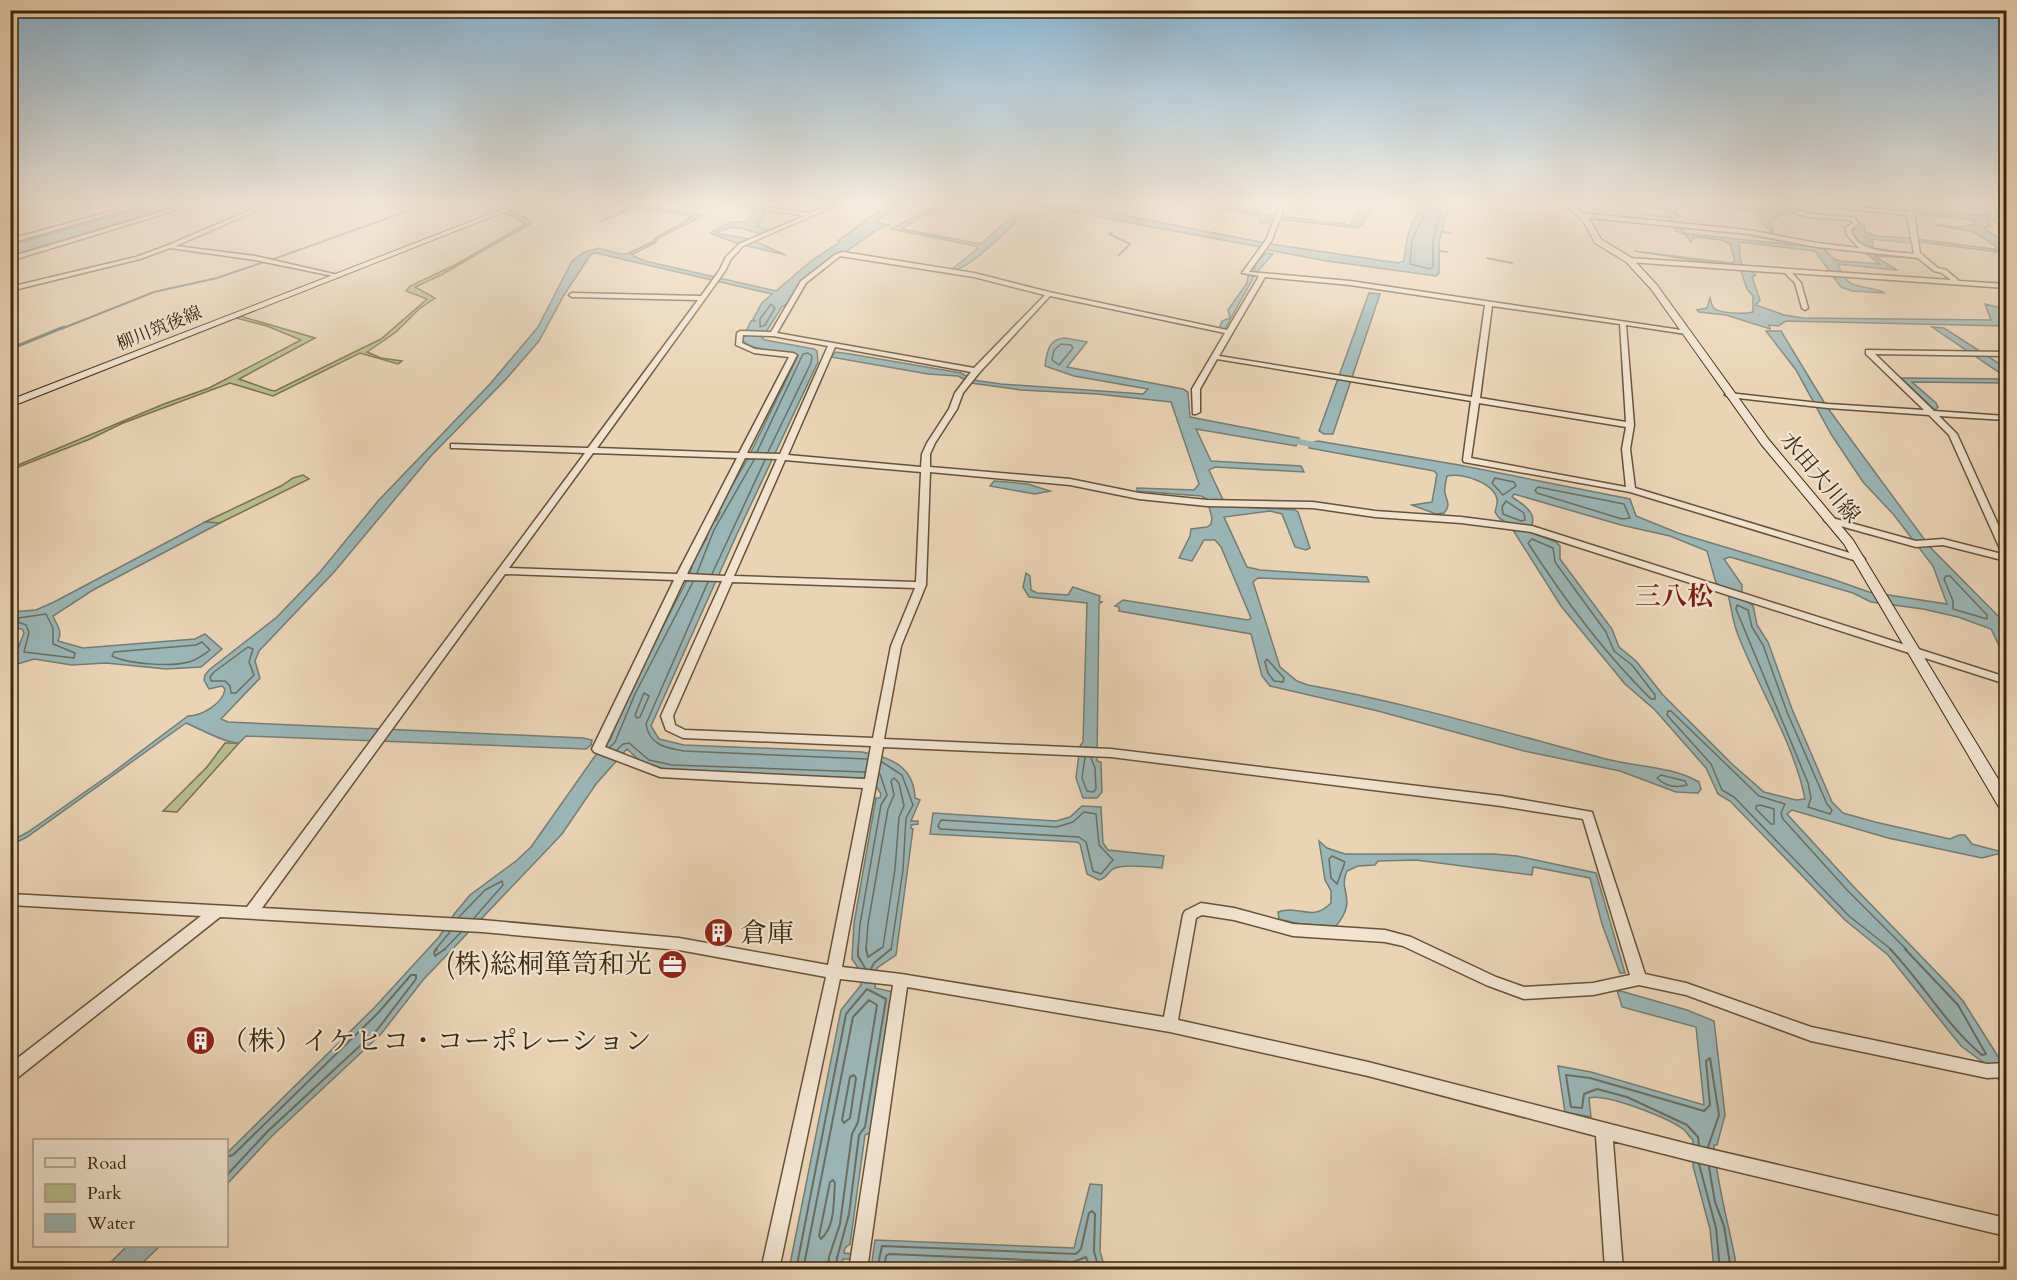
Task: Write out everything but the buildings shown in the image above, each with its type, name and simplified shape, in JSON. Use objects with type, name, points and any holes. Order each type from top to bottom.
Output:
[{"type":"main road","name":"柳川筑後線","points":[[10,404],[367,264]]},
{"type":"main road","name":"水田大川線","points":[[1632,264],[1654,287],[1729,395],[1790,474],[1860,558],[2007,805]]},
{"type":"street","points":[[10,289],[117,264]]},
{"type":"street","points":[[281,264],[336,276]]},
{"type":"street","points":[[251,912],[714,283],[725,264]]},
{"type":"street","points":[[773,334],[806,277],[826,264]]},
{"type":"street","points":[[902,264],[974,275],[1049,294],[1229,332]]},
{"type":"street","points":[[1252,264],[1245,273],[1358,284],[1686,332]]},
{"type":"street","points":[[1669,264],[2007,286]]},
{"type":"street","points":[[1929,264],[1936,270],[1944,271],[1958,283]]},
{"type":"street","points":[[1788,272],[1798,283],[1805,308]]},
{"type":"street","points":[[1196,412],[1196,388],[1262,276]]},
{"type":"street","points":[[770,1269],[840,972],[868,784],[896,646],[921,585],[926,454],[930,443],[954,409],[959,393],[1049,294]]},
{"type":"street","points":[[572,295],[703,298]]},
{"type":"street","points":[[1489,303],[1467,460],[1631,490],[1860,558]]},
{"type":"street","points":[[1623,324],[1630,425],[1626,449],[1631,490]]},
{"type":"street","points":[[868,784],[660,773],[598,749],[793,356],[754,351],[738,344],[740,333],[773,334],[973,376]]},
{"type":"street","points":[[832,346],[780,457],[667,716],[670,727],[683,734],[876,745],[1111,753],[1501,801],[1588,815],[1639,979]]},
{"type":"street","points":[[2007,354],[1869,352],[1953,434],[2007,551]]},
{"type":"street","points":[[1215,357],[1630,425]]},
{"type":"street","points":[[1729,395],[1828,406],[2007,418]]},
{"type":"street","points":[[454,446],[780,457],[1070,482],[1139,496],[1207,503],[1313,505],[1375,514],[1461,520],[1532,529],[2007,681]]},
{"type":"street","points":[[1829,520],[1916,544],[1942,542],[2007,558]]},
{"type":"street","points":[[501,571],[921,585]]},
{"type":"street","points":[[10,899],[482,926],[679,944],[1170,1025],[1368,1069],[1688,1152],[2007,1227]]},
{"type":"street","points":[[1170,1025],[1190,915],[1201,909],[1234,914],[1293,930],[1385,936],[1406,941],[1491,981],[1524,993],[1593,989],[1639,979],[1686,989],[1811,1034],[1988,1071],[2007,1070]]},
{"type":"street","points":[[10,1074],[217,910]]},
{"type":"street","points":[[858,1269],[893,980]]},
{"type":"street","points":[[1604,1130],[1614,1269]]},
{"type":"green space","points":[[461,264],[415,287],[435,298],[419,309],[396,332],[367,352],[381,358],[402,361],[398,364],[360,353],[273,396],[230,383],[123,423],[90,439],[11,470],[11,468],[164,404],[209,388],[301,340],[267,326],[236,318],[240,316],[315,338],[239,379],[275,391],[381,339],[427,299],[406,291],[410,286]]},
{"type":"green space","points":[[303,475],[309,479],[220,523],[205,522],[293,478]]},
{"type":"green space","points":[[225,743],[239,743],[177,812],[163,811],[207,767]]},
{"type":"water","points":[[571,264],[585,264],[564,295],[539,341],[507,378],[430,457],[335,571],[259,651],[255,661],[260,678],[221,719],[228,722],[583,738],[592,740],[591,745],[586,749],[246,736],[239,743],[234,743],[186,723],[27,837],[11,845],[11,841],[28,832],[112,773],[188,716],[205,711],[216,704],[225,689],[222,686],[209,689],[204,680],[209,670],[277,617],[320,572],[378,501],[490,384],[538,327]]},
{"type":"water","points":[[642,264],[657,264],[776,291],[808,264],[829,264],[809,278],[800,294],[782,307],[762,338],[814,349],[817,351],[818,362],[737,534],[651,726],[659,739],[684,745],[872,754],[899,765],[910,778],[915,798],[920,800],[911,821],[918,821],[918,824],[911,825],[913,829],[896,955],[877,968],[875,988],[893,992],[870,1133],[865,1135],[850,1244],[845,1248],[844,1253],[853,1254],[852,1259],[843,1259],[841,1267],[844,1269],[789,1269],[841,1010],[861,985],[859,969],[852,959],[854,923],[876,798],[880,798],[881,794],[876,786],[877,779],[671,771],[640,761],[627,749],[596,784],[562,834],[423,980],[381,1034],[272,1136],[228,1183],[228,1152],[374,1008],[439,937],[470,895],[531,847],[595,756],[610,740],[629,692],[685,584],[692,567],[690,566],[707,538],[705,536],[713,521],[716,521],[720,512],[717,511],[747,460],[798,356],[760,349],[742,340],[751,321],[755,321],[753,319],[762,303],[772,294]]},
{"type":"water","points":[[959,264],[967,264],[958,269],[951,270]]},
{"type":"water","points":[[1256,264],[1264,264],[1256,273],[1225,329],[1219,329],[1222,321],[1230,318],[1228,310],[1247,283],[1248,276],[1252,275]]},
{"type":"water","points":[[1347,264],[1439,264],[1439,273],[1436,276]]},
{"type":"water","points":[[1716,264],[1742,264],[1756,275],[1752,277],[1760,300],[1756,305],[1784,315],[1803,318],[1991,320],[1985,304],[2006,309],[2006,326],[1786,321],[1778,326],[1769,325],[1770,329],[1726,315],[1697,310],[1707,308],[1710,298],[1713,307],[1720,311],[1753,312],[1753,296],[1747,289],[1741,271],[1745,270]]},
{"type":"water","points":[[1824,264],[1887,264],[1897,270],[1838,264],[1846,280],[1857,286],[1885,293],[1852,291],[1841,287]]},
{"type":"water","points":[[1369,293],[1380,294],[1333,434],[1324,434],[1319,431]]},
{"type":"water","points":[[1932,327],[1944,328],[2006,368],[2006,377]]},
{"type":"water","points":[[1766,331],[1781,331],[1827,407],[1930,547],[2006,624],[2006,660],[1991,629],[1958,617],[1923,609],[1871,602],[1853,593],[1730,557],[1724,559],[1742,585],[1742,591],[1739,593],[1743,600],[1753,605],[1757,625],[1768,642],[1792,709],[1832,802],[1843,813],[1875,822],[1950,839],[1965,835],[1972,844],[2006,853],[2006,857],[1997,854],[1982,858],[1888,838],[1792,810],[1787,814],[1963,1001],[1999,1058],[2006,1065],[2006,1089],[1988,1066],[1961,1046],[1888,955],[1845,920],[1730,801],[1718,794],[1706,768],[1655,710],[1625,684],[1561,606],[1513,530],[1518,530],[1499,518],[1495,512],[1497,499],[1490,488],[1468,477],[1447,476],[1445,491],[1447,508],[1444,513],[1436,514],[1412,505],[1432,502],[1437,474],[1434,471],[1309,448],[1311,443],[1318,441],[1459,465],[1630,499],[1636,516],[1678,533],[1869,592],[1947,604],[1933,566],[1894,515],[1863,482],[1831,434],[1796,370]],"holes":[[[1514,494],[1621,525],[1670,536],[1707,551],[1716,583],[1727,590],[1734,624],[1746,655],[1793,757],[1805,799],[1796,800],[1764,792],[1732,764],[1663,695],[1636,661],[1619,647],[1612,629],[1560,559],[1560,546],[1556,542],[1527,531],[1533,521],[1532,516],[1522,504],[1512,497]]]},
{"type":"water","points":[[1065,338],[1087,342],[1067,367],[1183,389],[1188,392],[1190,417],[1299,438],[1296,446],[1196,429],[1211,461],[1301,466],[1304,472],[1215,467],[1209,470],[1226,506],[1298,512],[1310,548],[1306,550],[1295,547],[1282,514],[1270,511],[1224,517],[1247,567],[1260,570],[1367,577],[1369,582],[1258,578],[1253,582],[1280,667],[1297,681],[1420,709],[1618,762],[1677,773],[1699,782],[1701,789],[1698,793],[1676,792],[1620,771],[1524,751],[1378,711],[1270,686],[1262,676],[1251,634],[1119,611],[1119,607],[1115,606],[1123,600],[1248,620],[1251,618],[1221,547],[1215,540],[1204,540],[1192,561],[1179,558],[1191,529],[1207,527],[1211,524],[1212,518],[1207,499],[1201,496],[1137,491],[1137,488],[1194,490],[1199,484],[1171,402],[1097,394],[1021,390],[971,383],[958,376],[928,374],[831,357],[836,352],[850,354],[961,373],[973,380],[1001,384],[1143,394],[1148,389],[1074,376],[1045,366],[1049,347],[1055,341]]},
{"type":"water","points":[[1901,378],[2006,379],[2006,383],[1912,382],[1936,403],[1938,407],[1935,410]]},
{"type":"water","points":[[994,481],[1028,484],[1050,491],[1035,494],[990,486]]},
{"type":"water","points":[[205,522],[220,523],[93,590],[53,616],[60,631],[58,641],[83,648],[195,639],[205,634],[222,649],[201,667],[166,669],[106,663],[72,665],[34,659],[11,666],[11,654],[18,648],[24,633],[22,629],[11,628],[11,612],[36,610],[54,602]]},
{"type":"water","points":[[1026,573],[1030,576],[1031,590],[1037,593],[1068,595],[1073,587],[1100,596],[1099,601],[1102,602],[1099,604],[1097,761],[1101,762],[1102,792],[1097,798],[1083,798],[1076,778],[1080,746],[1083,742],[1087,603],[1029,597],[1023,587]]},
{"type":"water","points":[[1082,806],[1101,807],[1103,843],[1108,850],[1164,856],[1162,868],[1123,866],[1113,869],[1099,880],[1087,874],[1080,844],[1077,842],[930,834],[933,813],[1056,821],[1070,817]]},
{"type":"water","points":[[1319,841],[1327,848],[1345,854],[1493,854],[1517,856],[1596,873],[1625,973],[1620,973],[1602,924],[1590,878],[1533,867],[1532,875],[1416,860],[1378,861],[1375,865],[1358,866],[1347,871],[1344,885],[1346,909],[1336,926],[1300,924],[1279,919],[1278,912],[1293,910],[1317,912],[1331,903],[1331,891],[1325,880]]},
{"type":"water","points":[[1617,990],[1687,1010],[1714,1021],[1725,1115],[1717,1145],[1714,1145],[1718,1177],[1737,1269],[1714,1269],[1710,1229],[1693,1166],[1693,1140],[1684,1130],[1651,1113],[1597,1097],[1589,1098],[1591,1117],[1565,1112],[1558,1066],[1591,1072],[1704,1105],[1696,1027],[1622,1007]]},
{"type":"water","points":[[1090,1184],[1102,1185],[1100,1251],[1105,1269],[871,1269],[875,1240],[1074,1248]]},
{"type":"water","points":[[126,1247],[159,1247],[136,1269],[104,1269]]},
{"type":"waterway","points":[[61,329],[154,292],[217,278],[259,264]]},
{"type":"waterway","points":[[10,349],[64,327]]},
{"type":"waterway","points":[[1282,439],[1327,447]]},
{"type":"place","name":"倉庫","points":[[719,933]]},
{"type":"place","name":"(株)総桐箪笥和光","points":[[673,964]]},
{"type":"place","name":"（株）イケヒコ・コーポレーション","points":[[200,1041]]},
{"type":"district","name":"三八松","points":[[1674,596]]}]
